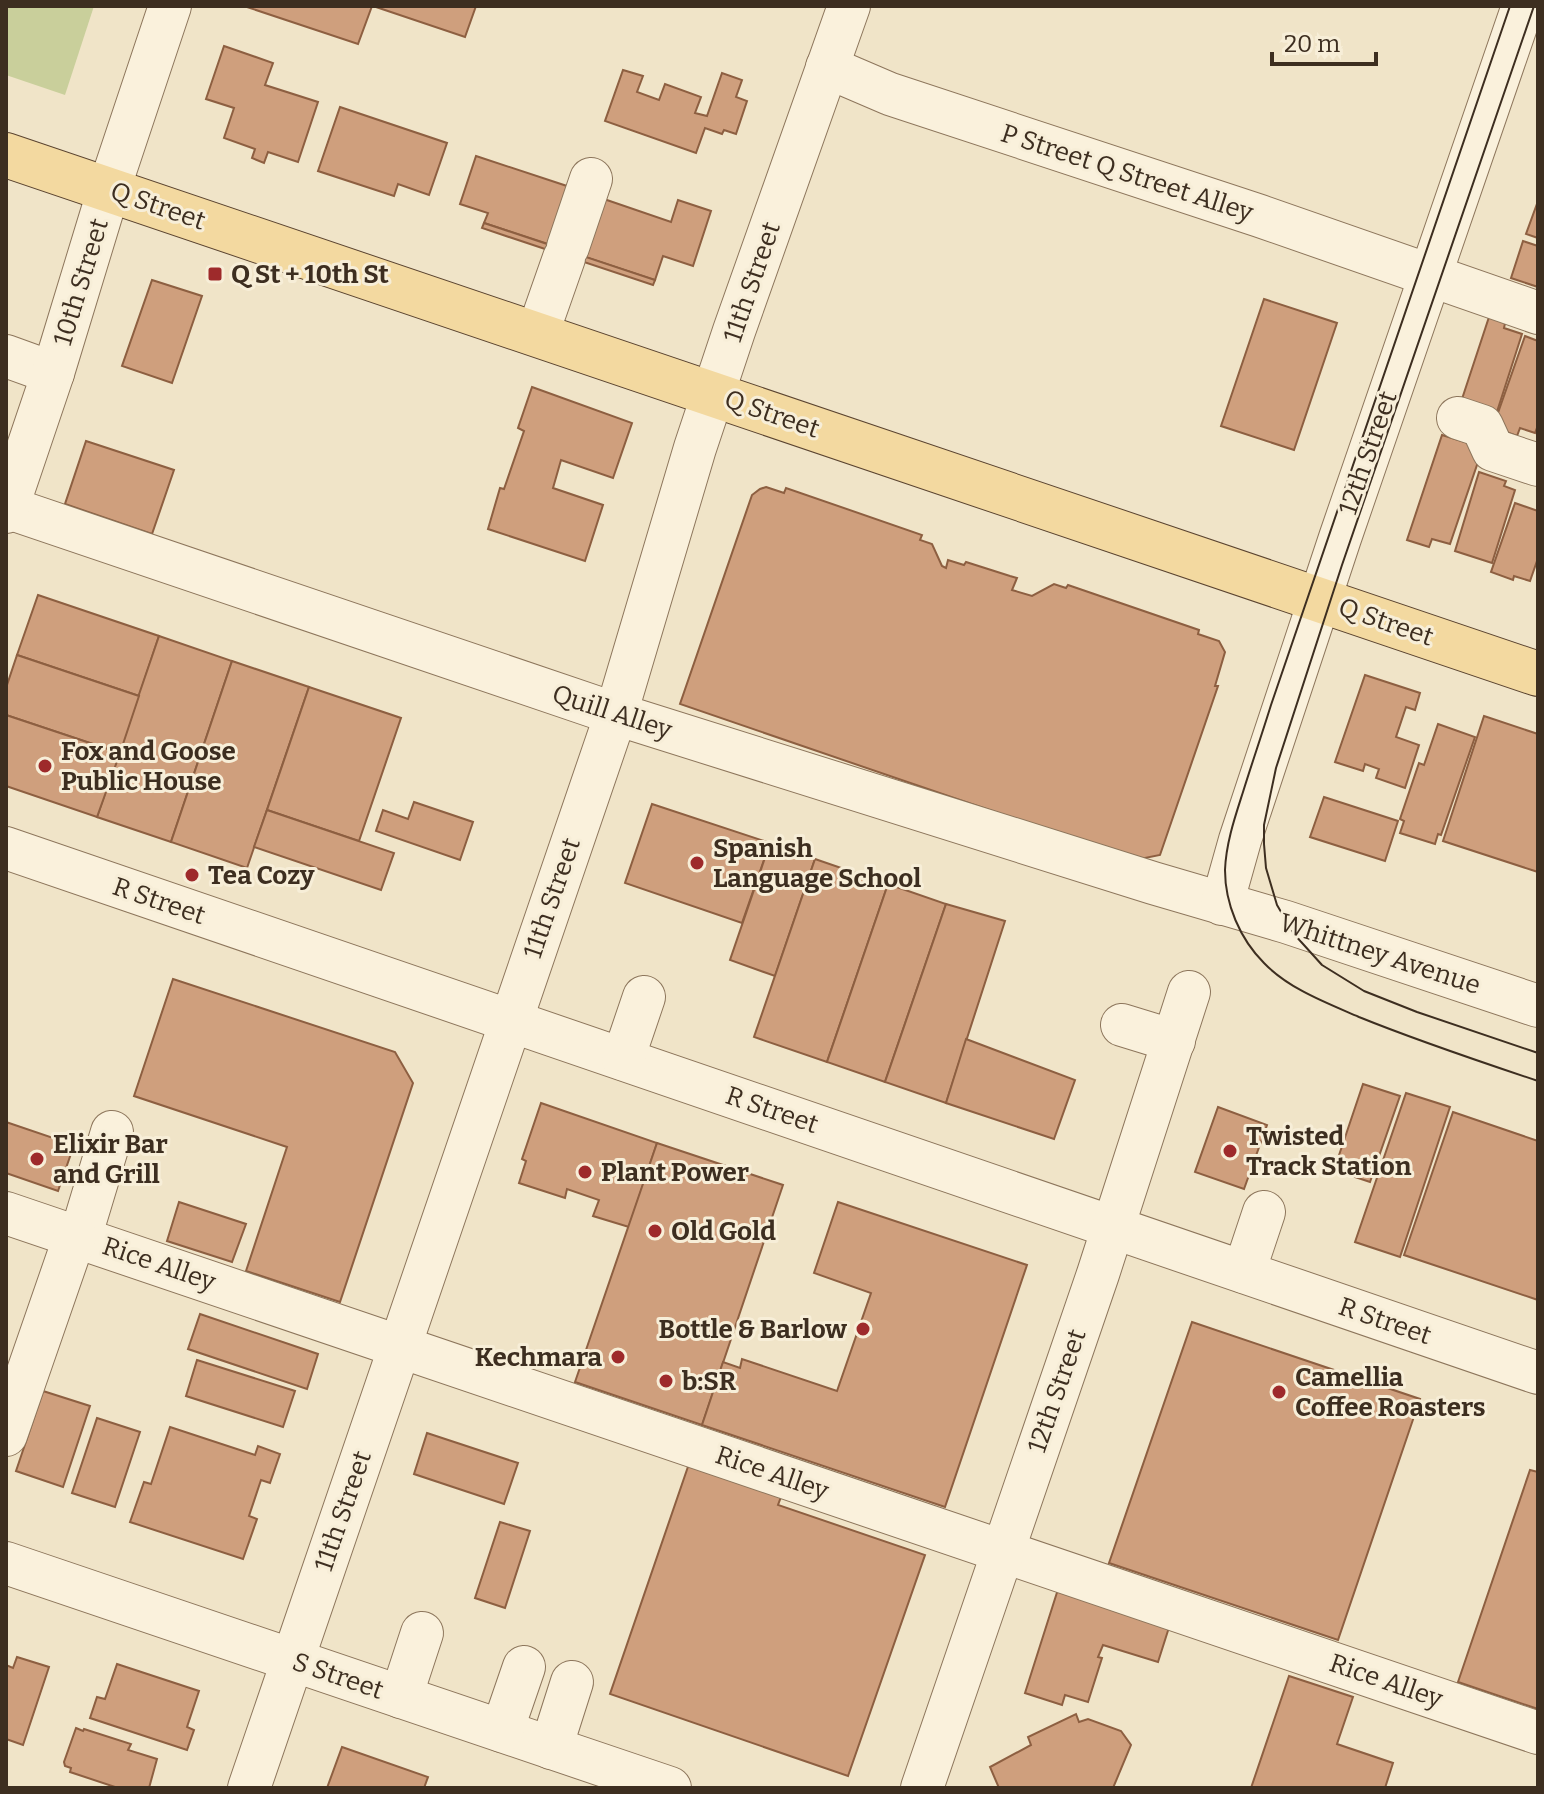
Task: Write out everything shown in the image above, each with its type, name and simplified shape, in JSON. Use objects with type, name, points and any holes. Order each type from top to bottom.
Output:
[{"type":"main road","name":"Q Street","points":[[6,155],[1538,674]]},
{"type":"street","name":"10th Street","points":[[6,509],[53,373],[109,189],[170,6]]},
{"type":"street","name":"11th Street","points":[[249,1788],[616,714],[713,394],[849,6]]},
{"type":"street","name":"12th Street","points":[[1222,904],[1319,599],[1523,6]]},
{"type":"street","name":"P Street Q Street Alley","points":[[827,67],[890,94],[1260,216],[1538,313]]},
{"type":"street","points":[[537,335],[591,179]]},
{"type":"street","points":[[6,356],[53,373]]},
{"type":"street","points":[[1458,418],[1482,426],[1493,450],[1538,465]]},
{"type":"street","name":"Quill Alley","points":[[6,509],[616,714],[1222,904]]},
{"type":"street","name":"R Street","points":[[6,848],[1538,1373]]},
{"type":"street","name":"Whittney Avenue","points":[[1222,904],[1286,922],[1538,1006]]},
{"type":"street","name":"12th Street","points":[[922,1788],[1113,1227],[1189,992]]},
{"type":"street","points":[[623,1059],[644,997]]},
{"type":"street","points":[[1122,1025],[1174,1041]]},
{"type":"street","points":[[6,1435],[112,1132]]},
{"type":"street","points":[[1244,1272],[1264,1212]]},
{"type":"street","name":"Rice Alley","points":[[6,1213],[77,1237],[144,1247],[400,1346],[513,1372],[639,1432],[1002,1551],[1538,1733]]},
{"type":"street","name":"S Street","points":[[6,1563],[670,1788]]},
{"type":"street","points":[[401,1697],[422,1633]]},
{"type":"street","points":[[502,1731],[524,1667]]},
{"type":"street","points":[[551,1748],[572,1682]]},
{"type":"green space","points":[[6,6],[94,6],[65,95],[6,75]]},
{"type":"building","points":[[244,6],[372,6],[358,44]]},
{"type":"building","points":[[373,6],[476,6],[465,37]]},
{"type":"building","points":[[224,46],[273,63],[265,85],[318,102],[298,162],[268,152],[264,163],[252,158],[255,149],[224,138],[234,108],[206,99]]},
{"type":"building","points":[[623,70],[643,76],[637,92],[659,100],[665,84],[701,97],[695,113],[707,116],[722,73],[742,80],[736,97],[747,101],[736,134],[724,130],[722,134],[705,128],[696,153],[605,121]]},
{"type":"building","points":[[340,107],[447,143],[429,195],[398,184],[394,196],[318,171]]},
{"type":"building","points":[[476,156],[576,189],[557,247],[484,223],[488,213],[460,204]]},
{"type":"building","points":[[601,198],[671,222],[678,200],[711,211],[693,266],[663,256],[655,280],[582,256]]},
{"type":"building","points":[[1538,201],[1538,238],[1526,234]]},
{"type":"building","points":[[484,223],[655,280],[653,285],[482,228]]},
{"type":"building","points":[[1523,241],[1538,246],[1538,287],[1511,278]]},
{"type":"building","points":[[152,280],[202,296],[172,383],[122,366]]},
{"type":"building","points":[[1264,299],[1337,323],[1294,450],[1221,426]]},
{"type":"building","points":[[1490,314],[1506,319],[1504,328],[1522,334],[1494,421],[1461,402]]},
{"type":"building","points":[[1525,336],[1538,341],[1538,425],[1535,433],[1520,428],[1517,436],[1493,427]]},
{"type":"building","points":[[532,387],[632,423],[613,478],[561,460],[553,488],[603,505],[585,561],[488,529],[500,488],[504,489],[524,431],[518,428]]},
{"type":"building","points":[[1442,435],[1478,446],[1479,459],[1450,544],[1432,539],[1429,547],[1407,540]]},
{"type":"building","points":[[86,441],[174,470],[152,534],[65,504]]},
{"type":"building","points":[[1479,472],[1506,481],[1504,486],[1515,490],[1492,563],[1455,551]]},
{"type":"building","points":[[766,487],[784,493],[786,488],[922,535],[920,540],[932,544],[942,566],[946,568],[948,560],[964,565],[966,562],[1017,578],[1012,590],[1032,596],[1054,584],[1066,588],[1068,585],[1199,630],[1198,634],[1219,641],[1225,652],[1215,686],[1218,686],[1160,855],[1135,860],[680,704],[752,495]]},
{"type":"building","points":[[1515,503],[1538,511],[1538,558],[1530,581],[1514,576],[1513,580],[1491,572]]},
{"type":"building","points":[[38,595],[159,636],[139,696],[17,655]]},
{"type":"building","points":[[159,636],[232,661],[171,842],[97,817]]},
{"type":"building","points":[[17,655],[139,696],[120,753],[6,715],[6,688]]},
{"type":"building","points":[[232,661],[309,687],[247,868],[171,842]]},
{"type":"building","points":[[1365,675],[1420,693],[1415,710],[1406,707],[1396,737],[1419,745],[1405,788],[1376,778],[1379,769],[1365,764],[1363,771],[1335,762]]},
{"type":"building","points":[[309,687],[401,718],[359,841],[267,810]]},
{"type":"building","points":[[6,715],[120,753],[97,817],[6,786]]},
{"type":"building","points":[[1484,716],[1538,734],[1538,872],[1443,841]]},
{"type":"building","points":[[1438,724],[1475,737],[1441,835],[1438,834],[1435,844],[1400,833],[1404,821],[1400,819],[1419,763],[1424,765]]},
{"type":"building","points":[[1324,797],[1398,821],[1385,861],[1310,837]]},
{"type":"building","points":[[414,802],[473,822],[460,860],[376,831],[383,810],[408,819]]},
{"type":"building","name":"Spanish Language School","points":[[652,804],[770,843],[742,923],[625,883]]},
{"type":"building","points":[[267,810],[394,853],[381,890],[254,847]]},
{"type":"building","points":[[770,843],[815,859],[775,976],[730,960]]},
{"type":"building","points":[[815,859],[888,884],[827,1062],[754,1037]]},
{"type":"building","points":[[888,884],[946,904],[885,1082],[827,1062]]},
{"type":"building","points":[[946,904],[1005,921],[946,1103],[885,1082]]},
{"type":"building","points":[[173,979],[395,1052],[413,1083],[340,1302],[246,1271],[287,1147],[134,1096]]},
{"type":"building","points":[[966,1039],[1075,1080],[1054,1139],[946,1103]]},
{"type":"building","points":[[1363,1084],[1400,1096],[1370,1182],[1334,1170]]},
{"type":"building","points":[[1406,1093],[1450,1107],[1400,1257],[1355,1242]]},
{"type":"building","name":"Plant Power","points":[[541,1103],[657,1143],[629,1227],[593,1216],[599,1200],[567,1189],[565,1198],[519,1183],[526,1161],[522,1159]]},
{"type":"building","points":[[1218,1107],[1267,1125],[1244,1189],[1195,1172]]},
{"type":"building","points":[[1453,1112],[1538,1141],[1538,1300],[1404,1255]]},
{"type":"building","name":"Elixir Bar and Grill","points":[[6,1122],[74,1145],[58,1191],[6,1173]]},
{"type":"building","points":[[657,1143],[783,1185],[702,1425],[575,1382]]},
{"type":"building","points":[[179,1202],[246,1224],[232,1262],[167,1241]]},
{"type":"building","points":[[838,1202],[1027,1265],[945,1507],[702,1425],[723,1362],[740,1368],[742,1359],[837,1391],[871,1293],[814,1273]]},
{"type":"building","points":[[200,1314],[318,1354],[307,1389],[188,1349]]},
{"type":"building","points":[[1192,1322],[1420,1399],[1338,1640],[1109,1563]]},
{"type":"building","points":[[197,1360],[295,1391],[283,1427],[186,1396]]},
{"type":"building","points":[[43,1391],[90,1406],[63,1487],[16,1471]]},
{"type":"building","points":[[97,1418],[140,1432],[115,1507],[72,1493]]},
{"type":"building","points":[[170,1427],[255,1455],[258,1446],[280,1454],[270,1483],[261,1480],[249,1516],[257,1519],[243,1559],[130,1522],[144,1482],[151,1484]]},
{"type":"building","points":[[427,1433],[518,1463],[504,1504],[414,1474]]},
{"type":"building","points":[[692,1455],[785,1486],[778,1505],[925,1555],[848,1776],[610,1694]]},
{"type":"building","points":[[1530,1470],[1538,1472],[1538,1709],[1458,1682]]},
{"type":"building","points":[[500,1522],[530,1531],[505,1608],[475,1598]]},
{"type":"building","points":[[1060,1583],[1172,1618],[1158,1662],[1103,1645],[1088,1702],[1065,1695],[1062,1705],[1025,1693]]},
{"type":"building","points":[[17,1657],[49,1667],[23,1745],[6,1739],[6,1665],[13,1668]]},
{"type":"building","points":[[117,1664],[199,1691],[187,1727],[194,1730],[187,1750],[90,1718],[97,1697],[105,1699]]},
{"type":"building","points":[[1289,1676],[1353,1697],[1337,1744],[1393,1763],[1385,1788],[1251,1788]]},
{"type":"building","points":[[1076,1714],[1079,1722],[1088,1719],[1121,1731],[1131,1745],[1113,1788],[999,1788],[990,1767],[1031,1745],[1028,1737]]},
{"type":"building","points":[[76,1728],[131,1744],[128,1750],[157,1759],[149,1788],[118,1788],[70,1772],[71,1768],[64,1762]]},
{"type":"building","points":[[342,1747],[428,1777],[424,1788],[327,1788]]},
{"type":"tram line","points":[[1510,6],[1271,705],[1234,821],[1225,870],[1231,908],[1241,932],[1255,954],[1285,980],[1321,1001],[1381,1026],[1538,1081]]},
{"type":"tram line","points":[[1534,6],[1342,565],[1276,768],[1264,825],[1264,844],[1266,868],[1277,905],[1294,934],[1322,965],[1364,991],[1538,1053]]},
{"type":"place","name":"Q St + 10th St","points":[[215,274]]},
{"type":"place","name":"Fox and Goose Public House","points":[[45,766]]},
{"type":"place","name":"Spanish Language School","points":[[697,863]]},
{"type":"place","name":"Tea Cozy","points":[[192,875]]},
{"type":"place","name":"Twisted Track Station","points":[[1230,1151]]},
{"type":"place","name":"Elixir Bar and Grill","points":[[37,1159]]},
{"type":"place","name":"Plant Power","points":[[585,1172]]},
{"type":"place","name":"Old Gold","points":[[655,1231]]},
{"type":"place","name":"Bottle & Barlow","points":[[863,1329]]},
{"type":"place","name":"Kechmara","points":[[618,1357]]},
{"type":"place","name":"b:SR","points":[[666,1381]]},
{"type":"place","name":"Camellia Coffee Roasters","points":[[1279,1392]]}]
